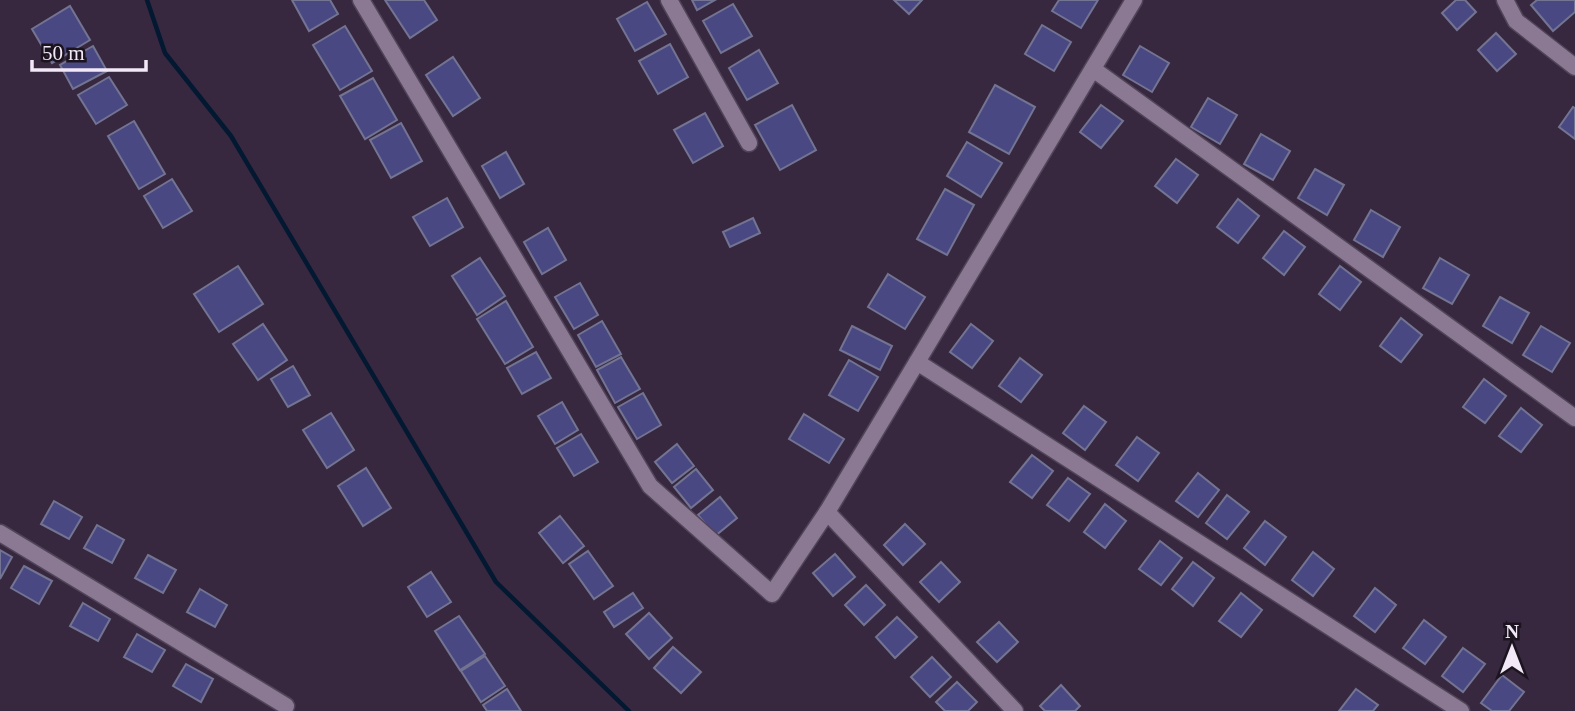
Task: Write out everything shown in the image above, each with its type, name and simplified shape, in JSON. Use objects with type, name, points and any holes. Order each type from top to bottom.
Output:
[{"type":"street","points":[[361,0],[650,486],[772,594],[827,512],[1134,0]]},
{"type":"street","points":[[669,0],[749,144]]},
{"type":"street","points":[[1504,0],[1516,20],[1575,67]]},
{"type":"street","points":[[1093,69],[1575,418]]},
{"type":"street","points":[[917,362],[1461,711]]},
{"type":"street","points":[[827,512],[1015,711]]},
{"type":"street","points":[[0,533],[286,706]]},
{"type":"building","points":[[292,0],[330,0],[338,14],[309,31]]},
{"type":"building","points":[[385,0],[424,0],[437,20],[410,38]]},
{"type":"building","points":[[692,0],[715,0],[697,10]]},
{"type":"building","points":[[894,0],[922,0],[909,14]]},
{"type":"building","points":[[1059,0],[1098,0],[1081,28],[1052,11]]},
{"type":"building","points":[[1456,0],[1465,0],[1476,12],[1457,30],[1442,13]]},
{"type":"building","points":[[1537,0],[1575,0],[1575,12],[1553,31],[1531,5]]},
{"type":"building","points":[[647,2],[666,34],[635,51],[617,19]]},
{"type":"building","points":[[733,4],[752,36],[721,53],[703,21]]},
{"type":"building","points":[[70,6],[90,40],[52,63],[32,29]]},
{"type":"building","points":[[1042,25],[1071,42],[1054,71],[1025,54]]},
{"type":"building","points":[[345,26],[372,71],[340,90],[313,45]]},
{"type":"building","points":[[1496,33],[1516,54],[1497,71],[1478,50]]},
{"type":"building","points":[[670,44],[688,77],[658,94],[639,61]]},
{"type":"building","points":[[93,46],[107,71],[73,89],[60,65]]},
{"type":"building","points":[[1140,46],[1169,63],[1152,92],[1123,75]]},
{"type":"building","points":[[759,50],[778,83],[747,100],[729,68]]},
{"type":"building","points":[[453,57],[480,98],[453,116],[426,75]]},
{"type":"building","points":[[109,77],[127,105],[96,124],[78,95]]},
{"type":"building","points":[[373,78],[397,120],[365,139],[340,96]]},
{"type":"building","points":[[995,85],[1035,107],[1009,154],[969,132]]},
{"type":"building","points":[[1208,98],[1237,115],[1220,144],[1191,127]]},
{"type":"building","points":[[792,105],[816,150],[780,170],[755,125]]},
{"type":"building","points":[[1101,105],[1123,121],[1101,148],[1080,132]]},
{"type":"building","points":[[1573,107],[1575,108],[1575,139],[1559,127]]},
{"type":"building","points":[[705,113],[723,146],[693,163],[674,130]]},
{"type":"building","points":[[134,121],[165,174],[139,189],[108,136]]},
{"type":"building","points":[[401,123],[422,161],[391,178],[370,140]]},
{"type":"building","points":[[1261,134],[1290,151],[1273,180],[1244,164]]},
{"type":"building","points":[[967,142],[1002,163],[981,197],[947,176]]},
{"type":"building","points":[[506,152],[524,184],[500,198],[482,166]]},
{"type":"building","points":[[1176,159],[1198,175],[1177,203],[1155,186]]},
{"type":"building","points":[[1315,169],[1344,185],[1327,215],[1298,198]]},
{"type":"building","points":[[172,179],[192,211],[163,228],[144,196]]},
{"type":"building","points":[[945,189],[974,205],[947,255],[917,239]]},
{"type":"building","points":[[447,198],[463,227],[430,246],[413,217]]},
{"type":"building","points":[[1238,199],[1259,216],[1238,243],[1217,227]]},
{"type":"building","points":[[1371,210],[1400,227],[1383,257],[1354,240]]},
{"type":"building","points":[[753,218],[760,233],[730,247],[723,232]]},
{"type":"building","points":[[548,228],[566,260],[542,274],[524,242]]},
{"type":"building","points":[[1284,231],[1305,247],[1284,275],[1263,258]]},
{"type":"building","points":[[480,258],[505,296],[477,315],[452,276]]},
{"type":"building","points":[[1440,258],[1469,275],[1452,304],[1423,288]]},
{"type":"building","points":[[238,266],[263,304],[219,332],[194,294]]},
{"type":"building","points":[[1340,266],[1361,282],[1340,310],[1319,294]]},
{"type":"building","points":[[888,274],[925,297],[905,329],[868,307]]},
{"type":"building","points":[[580,283],[598,315],[574,329],[555,297]]},
{"type":"building","points":[[1500,297],[1529,313],[1512,343],[1483,326]]},
{"type":"building","points":[[506,301],[533,347],[505,364],[477,319]]},
{"type":"building","points":[[1401,318],[1422,335],[1401,362],[1380,346]]},
{"type":"building","points":[[602,321],[621,354],[596,367],[578,335]]},
{"type":"building","points":[[263,324],[287,360],[258,380],[233,344]]},
{"type":"building","points":[[971,324],[993,341],[972,368],[950,352]]},
{"type":"building","points":[[852,326],[892,346],[880,370],[840,350]]},
{"type":"building","points":[[1541,326],[1570,343],[1552,372],[1523,355]]},
{"type":"building","points":[[536,352],[551,378],[522,394],[507,368]]},
{"type":"building","points":[[621,357],[640,389],[615,403],[597,370]]},
{"type":"building","points":[[1020,358],[1042,375],[1021,402],[999,386]]},
{"type":"building","points":[[849,360],[878,377],[858,411],[829,395]]},
{"type":"building","points":[[293,366],[310,395],[288,407],[271,379]]},
{"type":"building","points":[[1484,379],[1506,396],[1485,423],[1463,407]]},
{"type":"building","points":[[643,393],[661,425],[637,439],[618,407]]},
{"type":"building","points":[[562,402],[578,430],[555,444],[538,416]]},
{"type":"building","points":[[1084,406],[1106,422],[1085,450],[1063,433]]},
{"type":"building","points":[[1521,408],[1542,425],[1521,452],[1499,436]]},
{"type":"building","points":[[331,413],[354,450],[327,468],[303,430]]},
{"type":"building","points":[[804,414],[844,439],[829,463],[789,439]]},
{"type":"building","points":[[581,434],[598,462],[574,476],[557,448]]},
{"type":"building","points":[[1137,437],[1159,453],[1138,481],[1116,465]]},
{"type":"building","points":[[677,444],[694,466],[672,483],[655,462]]},
{"type":"building","points":[[1032,455],[1053,471],[1032,498],[1010,482]]},
{"type":"building","points":[[366,468],[391,508],[363,526],[338,486]]},
{"type":"building","points":[[696,469],[713,490],[691,508],[674,487]]},
{"type":"building","points":[[1198,473],[1219,490],[1198,517],[1176,501]]},
{"type":"building","points":[[1068,478],[1090,494],[1069,521],[1047,505]]},
{"type":"building","points":[[1227,495],[1249,512],[1227,539],[1206,523]]},
{"type":"building","points":[[720,497],[737,518],[715,536],[698,515]]},
{"type":"building","points":[[54,501],[82,517],[69,539],[41,524]]},
{"type":"building","points":[[1105,504],[1126,521],[1105,548],[1084,532]]},
{"type":"building","points":[[560,516],[584,546],[563,563],[539,533]]},
{"type":"building","points":[[1265,521],[1286,537],[1265,565],[1244,548]]},
{"type":"building","points":[[905,524],[925,544],[903,565],[884,545]]},
{"type":"building","points":[[97,525],[124,540],[112,563],[84,548]]},
{"type":"building","points":[[1160,541],[1182,558],[1161,585],[1139,569]]},
{"type":"building","points":[[0,550],[12,557],[0,579]]},
{"type":"building","points":[[588,551],[613,586],[594,599],[569,564]]},
{"type":"building","points":[[1313,552],[1334,569],[1313,596],[1292,580]]},
{"type":"building","points":[[835,554],[855,577],[833,596],[813,573]]},
{"type":"building","points":[[148,555],[176,570],[163,593],[135,578]]},
{"type":"building","points":[[941,562],[960,582],[939,602],[920,582]]},
{"type":"building","points":[[1193,562],[1214,578],[1193,606],[1172,589]]},
{"type":"building","points":[[24,566],[52,581],[39,604],[11,588]]},
{"type":"building","points":[[431,572],[451,602],[427,617],[408,587]]},
{"type":"building","points":[[866,585],[885,605],[864,625],[845,605]]},
{"type":"building","points":[[1375,588],[1396,605],[1375,632],[1354,616]]},
{"type":"building","points":[[200,589],[227,605],[215,627],[187,612]]},
{"type":"building","points":[[633,593],[643,608],[614,627],[604,612]]},
{"type":"building","points":[[1241,593],[1262,610],[1241,637],[1219,621]]},
{"type":"building","points":[[83,603],[110,619],[98,641],[70,626]]},
{"type":"building","points":[[649,613],[672,638],[649,659],[626,634]]},
{"type":"building","points":[[459,616],[485,654],[460,670],[435,631]]},
{"type":"building","points":[[897,617],[917,637],[895,658],[876,637]]},
{"type":"building","points":[[1424,620],[1446,637],[1425,664],[1403,648]]},
{"type":"building","points":[[999,622],[1018,642],[997,662],[977,642]]},
{"type":"building","points":[[137,634],[165,650],[152,672],[124,657]]},
{"type":"building","points":[[673,647],[701,672],[681,693],[654,668]]},
{"type":"building","points":[[1463,648],[1485,664],[1463,692],[1442,676]]},
{"type":"building","points":[[485,656],[505,686],[481,702],[461,671]]},
{"type":"building","points":[[932,657],[951,677],[930,697],[911,677]]},
{"type":"building","points":[[186,664],[213,679],[201,702],[173,686]]},
{"type":"building","points":[[1502,675],[1524,692],[1509,711],[1492,711],[1481,703]]},
{"type":"building","points":[[957,682],[977,702],[968,711],[945,711],[936,702]]},
{"type":"building","points":[[1061,685],[1080,706],[1075,711],[1045,711],[1040,706]]},
{"type":"building","points":[[507,689],[521,711],[487,711],[483,705]]},
{"type":"building","points":[[1356,689],[1378,705],[1373,711],[1339,711]]},
{"type":"waterway","points":[[147,0],[165,53],[231,136],[496,582],[629,711]]}]
